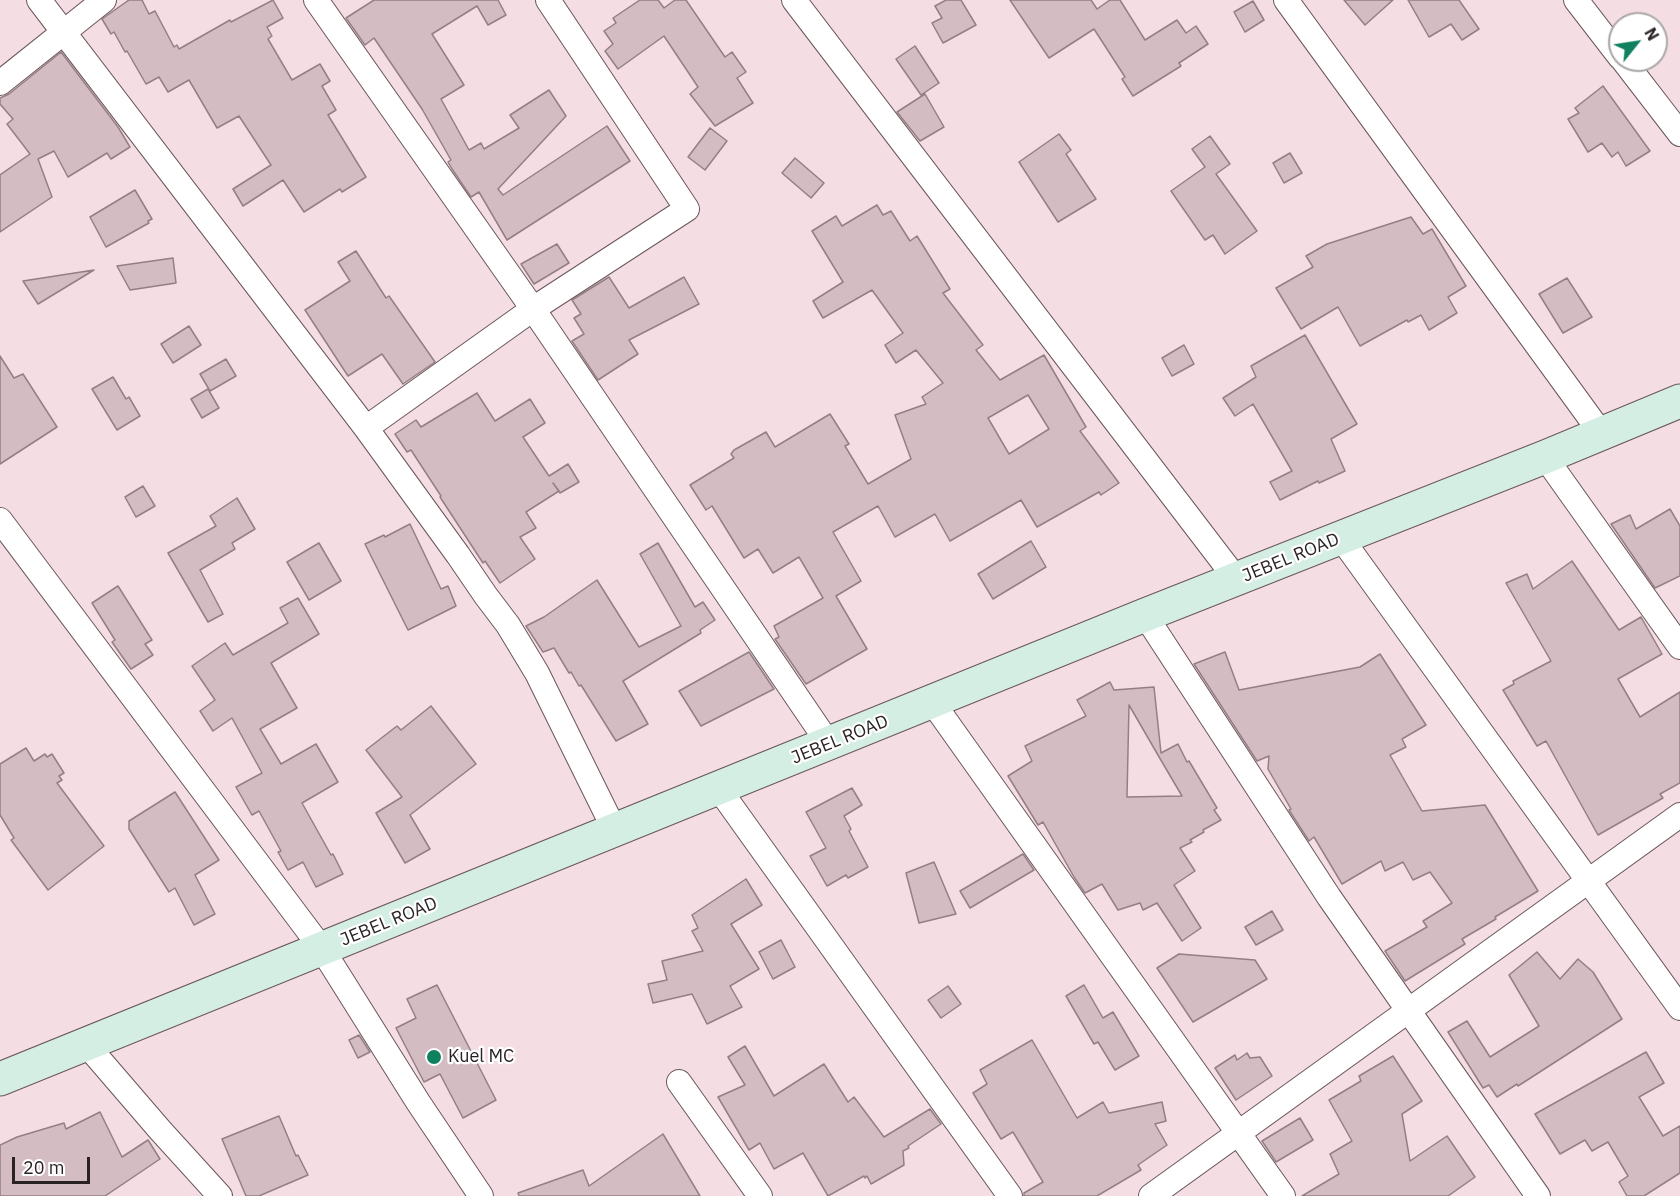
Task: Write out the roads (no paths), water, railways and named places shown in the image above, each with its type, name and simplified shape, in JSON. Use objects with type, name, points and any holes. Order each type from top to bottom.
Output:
[{"type":"main road","name":"JEBEL ROAD","points":[[0,1079],[933,703],[1144,615],[1237,580],[1680,401]]},
{"type":"street","points":[[39,0],[366,429],[508,625],[537,673],[615,831]]},
{"type":"street","points":[[0,83],[104,0]]},
{"type":"street","points":[[316,0],[533,309],[829,744]]},
{"type":"street","points":[[366,429],[533,309],[687,209],[548,0]]},
{"type":"street","points":[[794,0],[1237,580]]},
{"type":"street","points":[[1286,0],[1601,433]]},
{"type":"street","points":[[1576,0],[1608,41]]},
{"type":"street","points":[[1632,72],[1680,134]]},
{"type":"street","points":[[1545,457],[1680,647]]},
{"type":"street","points":[[0,520],[322,949],[418,1102],[482,1196]]},
{"type":"street","points":[[1341,538],[1680,1008]]},
{"type":"street","points":[[1144,615],[1329,897],[1538,1196]]},
{"type":"street","points":[[933,703],[1283,1196]]},
{"type":"street","points":[[719,789],[1011,1196]]},
{"type":"street","points":[[1151,1196],[1680,815]]},
{"type":"street","points":[[86,1044],[220,1196]]},
{"type":"street","points":[[679,1082],[760,1196]]},
{"type":"place","name":"Kuel MC","points":[[434,1057]]}]
